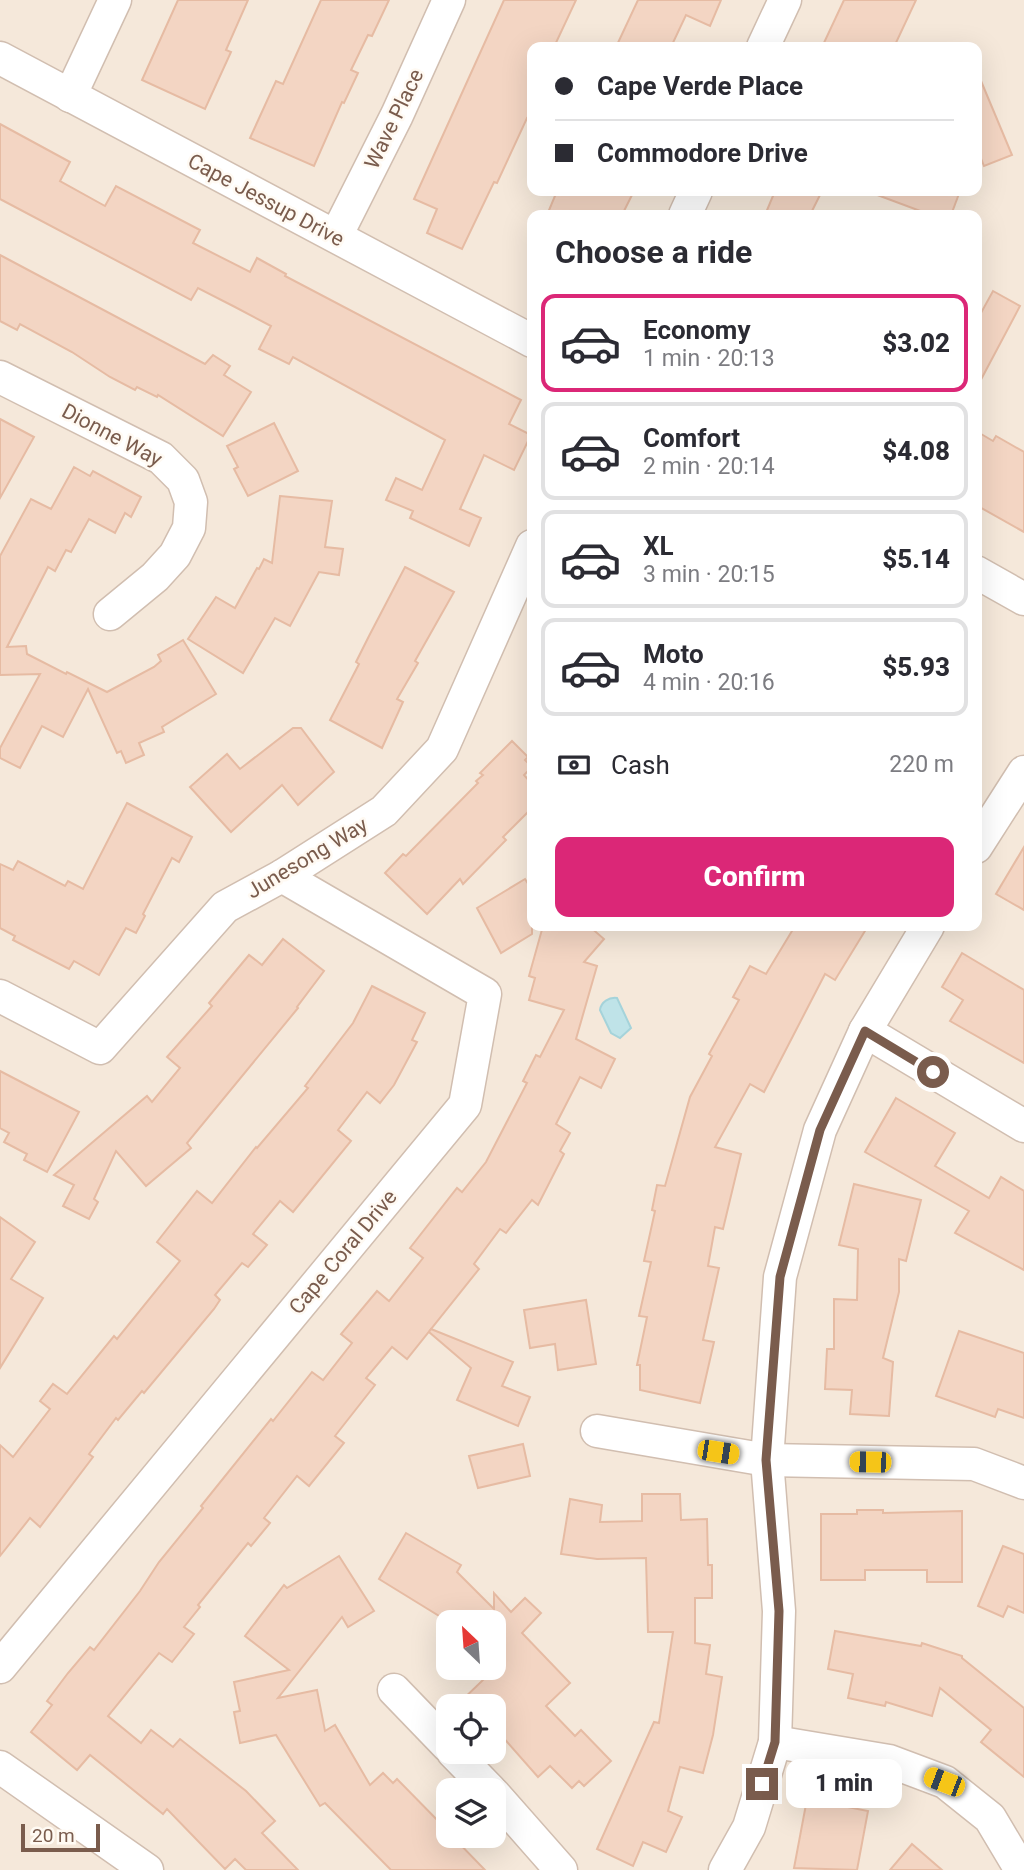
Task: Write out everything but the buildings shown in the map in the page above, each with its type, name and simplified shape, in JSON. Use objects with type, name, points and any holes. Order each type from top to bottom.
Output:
[{"type":"street","points":[[70,96],[115,0]]},
{"type":"street","name":"Wave Place","points":[[336,236],[397,115],[449,0]]},
{"type":"street","points":[[765,42],[785,0]]},
{"type":"street","name":"Cape Jessup Drive","points":[[0,58],[527,338]]},
{"type":"street","name":"Dionne Way","points":[[0,377],[161,458],[183,480],[191,502],[189,528],[175,555],[155,577],[110,614]]},
{"type":"street","name":"Junesong Way","points":[[0,996],[100,1048],[225,907],[282,876],[384,811],[442,749],[527,557]]},
{"type":"street","points":[[982,575],[1024,599]]},
{"type":"street","points":[[982,838],[1023,774]]},
{"type":"street","name":"Cape Coral Drive","points":[[0,1667],[465,1105],[485,994],[282,876]]},
{"type":"street","points":[[725,1870],[749,1827],[775,1742],[779,1611],[766,1460],[780,1277],[820,1130],[865,1031],[925,931]]},
{"type":"street","points":[[865,1031],[1024,1126]]},
{"type":"street","points":[[597,1431],[766,1460],[974,1464],[1024,1483]]},
{"type":"street","points":[[394,1690],[436,1734]]},
{"type":"street","points":[[775,1742],[889,1761],[944,1782],[990,1818],[1021,1870]]},
{"type":"street","points":[[465,1764],[478,1778]]},
{"type":"street","points":[[0,1767],[147,1870]]},
{"type":"street","points":[[506,1808],[561,1870]]},
{"type":"shaded area","points":[[0,0],[1024,0],[1024,1870],[0,1870]]},
{"type":"water","points":[[617,998],[631,1028],[620,1038],[611,1033],[600,1010],[606,1001]]},
{"type":"route","points":[[762,1784],[775,1742],[779,1611],[766,1460],[780,1277],[820,1130],[865,1031],[933,1072]]}]
